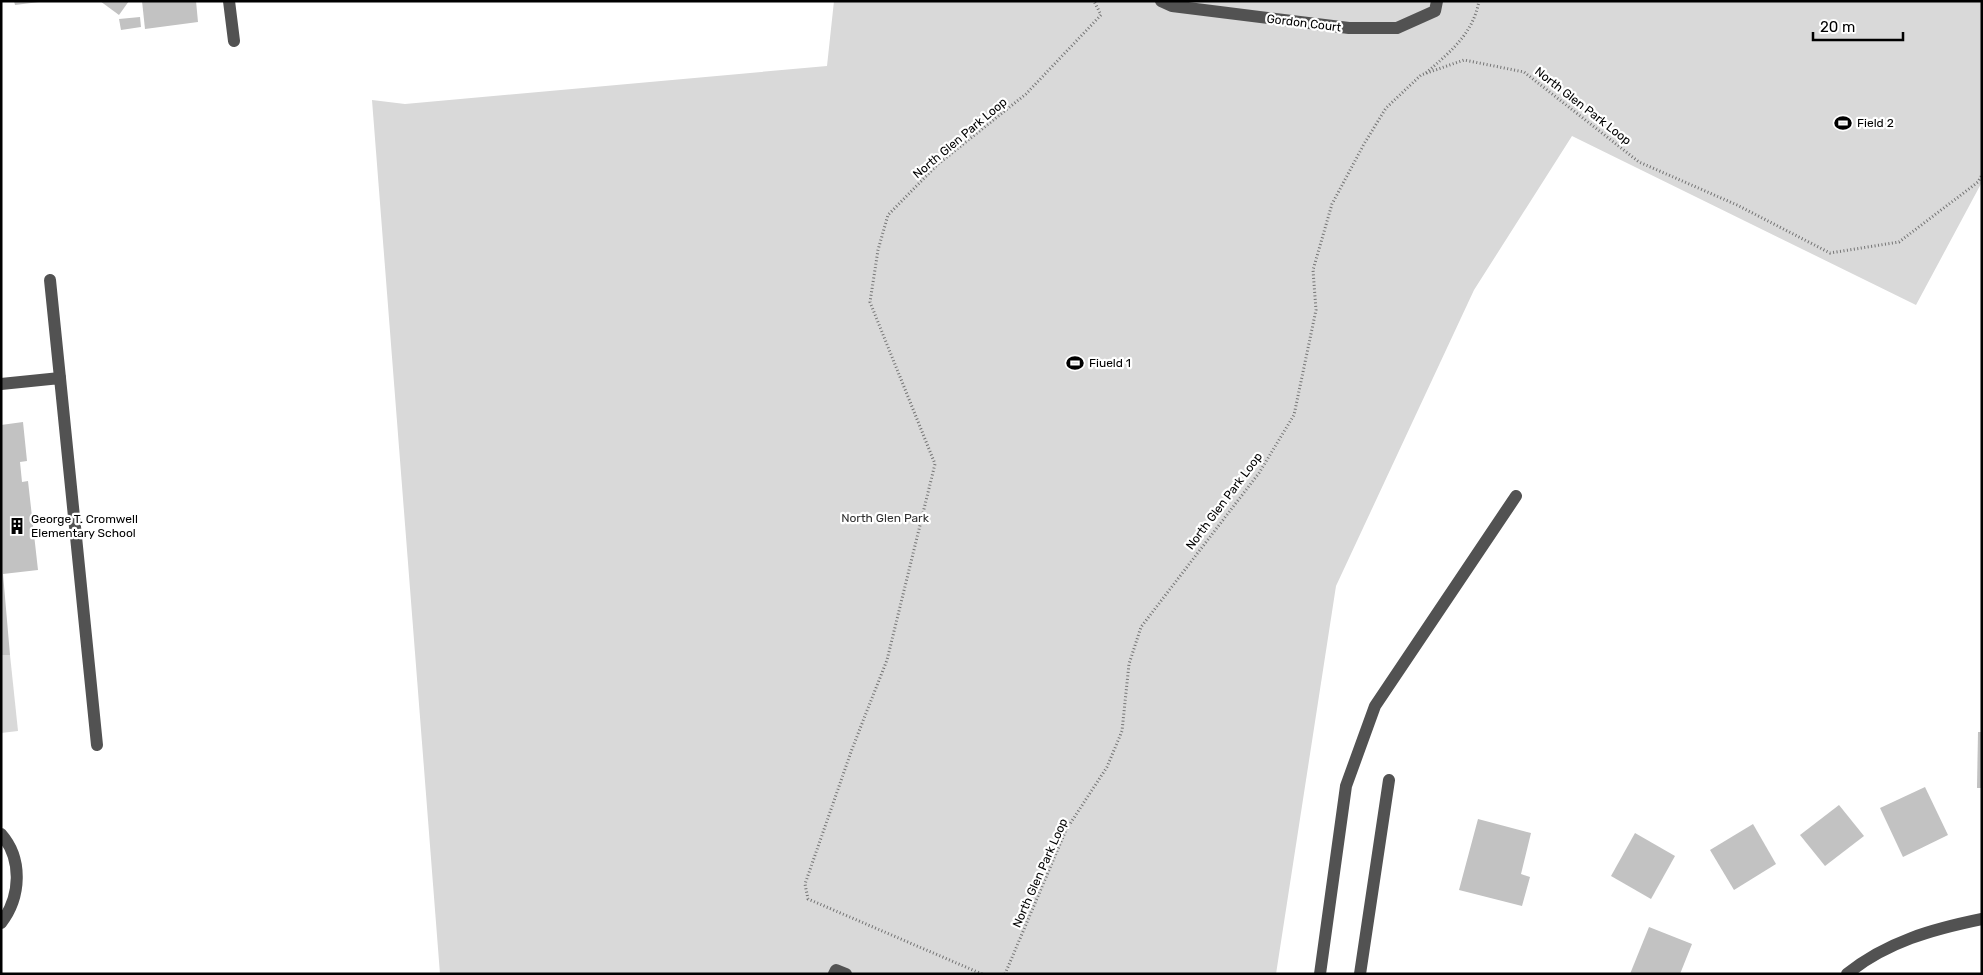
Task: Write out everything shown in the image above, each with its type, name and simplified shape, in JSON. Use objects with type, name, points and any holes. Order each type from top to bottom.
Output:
[{"type":"street","points":[[229,1],[234,41]]},
{"type":"street","name":"Gordon Court","points":[[1161,1],[1172,6],[1349,28],[1397,28],[1435,11],[1437,1]]},
{"type":"street","points":[[50,280],[97,745]]},
{"type":"street","points":[[1,384],[60,378]]},
{"type":"street","points":[[1320,974],[1346,786],[1375,706],[1516,496]]},
{"type":"street","points":[[1360,974],[1389,780]]},
{"type":"street","points":[[1,834],[11,845],[17,868],[16,894],[1,924]]},
{"type":"street","points":[[1847,974],[1882,949],[1946,926],[1982,918]]},
{"type":"street","points":[[834,974],[836,970],[846,974]]},
{"type":"path","name":"North Glen Park Loop","points":[[982,974],[808,898],[805,884],[852,749],[887,660],[935,464],[870,302],[878,250],[888,215],[937,165],[1026,94],[1100,15],[1094,1]]},
{"type":"path","points":[[1425,74],[1461,42],[1476,16],[1479,1]]},
{"type":"path","name":"North Glen Park Loop","points":[[1005,974],[1066,830],[1107,767],[1122,731],[1128,664],[1141,626],[1259,473],[1294,415],[1316,310],[1313,270],[1332,204],[1386,108],[1421,75],[1464,60],[1524,72],[1639,162],[1737,205],[1830,253],[1898,242],[1978,182],[1982,175]]},
{"type":"green space","name":"North Glen Park","points":[[834,1],[1982,1],[1982,182],[1916,305],[1572,136],[1474,290],[1336,586],[1276,974],[440,974],[372,100],[405,104],[827,66]]},
{"type":"green space","points":[[1,655],[10,655],[18,731],[1,733]]},
{"type":"building","points":[[14,1],[39,1],[39,2],[15,5]]},
{"type":"building","points":[[100,1],[129,1],[119,15]]},
{"type":"building","points":[[142,1],[196,1],[198,22],[145,29]]},
{"type":"building","points":[[140,17],[141,27],[121,30],[119,19]]},
{"type":"building","name":"George T. Cromwell Elementary School","points":[[23,422],[27,461],[20,462],[22,482],[28,481],[38,570],[3,574],[10,655],[1,655],[1,425]]},
{"type":"building","points":[[1978,732],[1982,732],[1982,788],[1977,788]]},
{"type":"building","points":[[1925,787],[1948,835],[1903,857],[1880,808]]},
{"type":"building","points":[[1839,805],[1864,836],[1825,866],[1800,835]]},
{"type":"building","points":[[1478,819],[1531,833],[1521,874],[1530,877],[1522,906],[1459,890]]},
{"type":"building","points":[[1753,824],[1776,864],[1734,890],[1710,850]]},
{"type":"building","points":[[1635,833],[1675,856],[1651,899],[1611,876]]},
{"type":"building","points":[[1649,927],[1692,944],[1680,974],[1630,974]]},
{"type":"place","name":"Field 2","points":[[1843,123]]},
{"type":"place","name":"Fiueld 1","points":[[1075,363]]},
{"type":"place","name":"George T. Cromwell Elementary School","points":[[17,526]]}]
